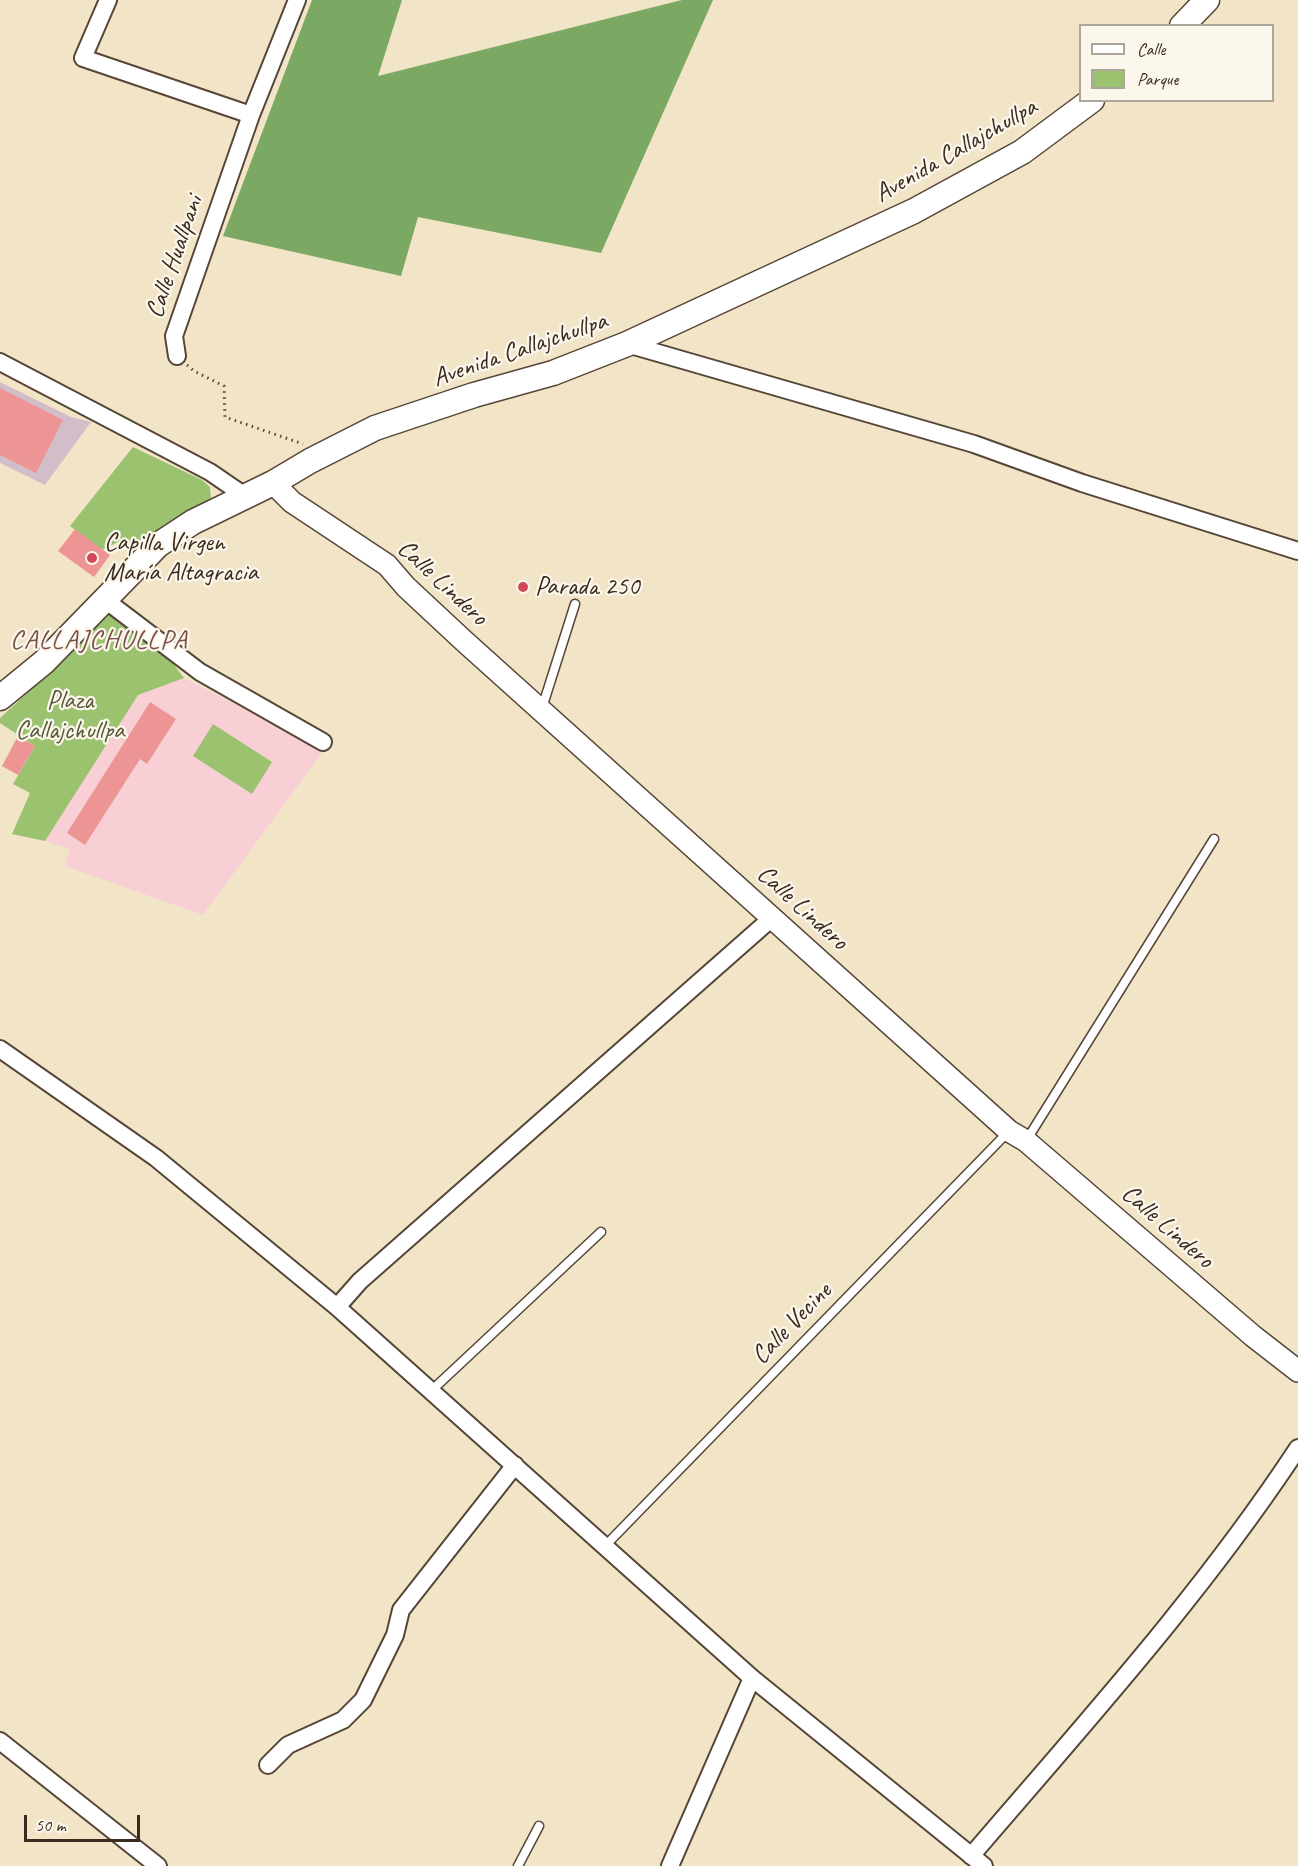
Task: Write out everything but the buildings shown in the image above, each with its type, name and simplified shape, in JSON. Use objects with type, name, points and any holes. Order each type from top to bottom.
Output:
[{"type":"main road","points":[[1184,24],[1207,0]]},
{"type":"main road","name":"Avenida Callajchullpa","points":[[0,698],[44,662],[158,544],[193,522],[375,429],[474,395],[553,373],[627,344],[914,211],[1022,152],[1089,102]]},
{"type":"street","points":[[108,0],[83,58],[251,115]]},
{"type":"street","name":"Calle Huallpani","points":[[177,356],[174,336],[251,115],[297,0]]},
{"type":"street","points":[[627,344],[974,444],[1082,483],[1298,551]]},
{"type":"street","points":[[0,362],[210,472],[245,496]]},
{"type":"street","name":"Calle Lindero","points":[[273,483],[292,502],[387,565],[464,641],[542,708],[1018,1136],[1253,1336],[1298,1371]]},
{"type":"street","points":[[104,599],[200,672],[323,742]]},
{"type":"street","points":[[337,1307],[360,1281],[773,917]]},
{"type":"street","points":[[0,1049],[156,1158],[337,1307],[752,1678],[978,1861],[1170,1623],[1274,1484],[1298,1448]]},
{"type":"street","points":[[268,1765],[288,1745],[343,1720],[363,1700],[395,1635],[401,1610],[515,1465]]},
{"type":"street","points":[[670,1866],[752,1678]]},
{"type":"street","points":[[0,1741],[158,1866]]},
{"type":"lane","points":[[542,708],[575,604]]},
{"type":"lane","name":"Calle Vecine","points":[[605,1546],[1018,1136],[1214,839]]},
{"type":"lane","points":[[431,1391],[601,1232]]},
{"type":"lane","points":[[518,1866],[539,1826]]},
{"type":"path","name":"Calle Huallpani","points":[[177,356],[194,371],[224,386],[225,417],[304,444],[310,461]]},
{"type":"shaded area","points":[[0,382],[71,417],[91,422],[45,485],[0,463]]},
{"type":"shaded area","points":[[184,678],[324,750],[203,915],[65,866],[70,849],[45,841],[138,695]]},
{"type":"green space","points":[[312,0],[402,0],[378,76],[682,0],[713,0],[601,253],[418,217],[401,276],[223,236]]},
{"type":"green space","points":[[133,447],[202,480],[210,487],[211,498],[203,506],[169,522],[130,551],[118,542],[102,550],[70,526]]},
{"type":"green space","name":"Plaza Callajchullpa","points":[[112,614],[168,657],[184,678],[138,695],[45,841],[12,834],[30,793],[13,784],[35,746],[0,723],[0,718],[58,665],[100,618]]},
{"type":"green space","points":[[213,724],[272,762],[252,794],[193,756]]},
{"type":"place","name":"Capilla Virgen María Altagracia","points":[[92,558]]},
{"type":"place","name":"Parada 250","points":[[523,587]]},
{"type":"district","name":"CALLAJCHULLPA","points":[[99,641]]}]
